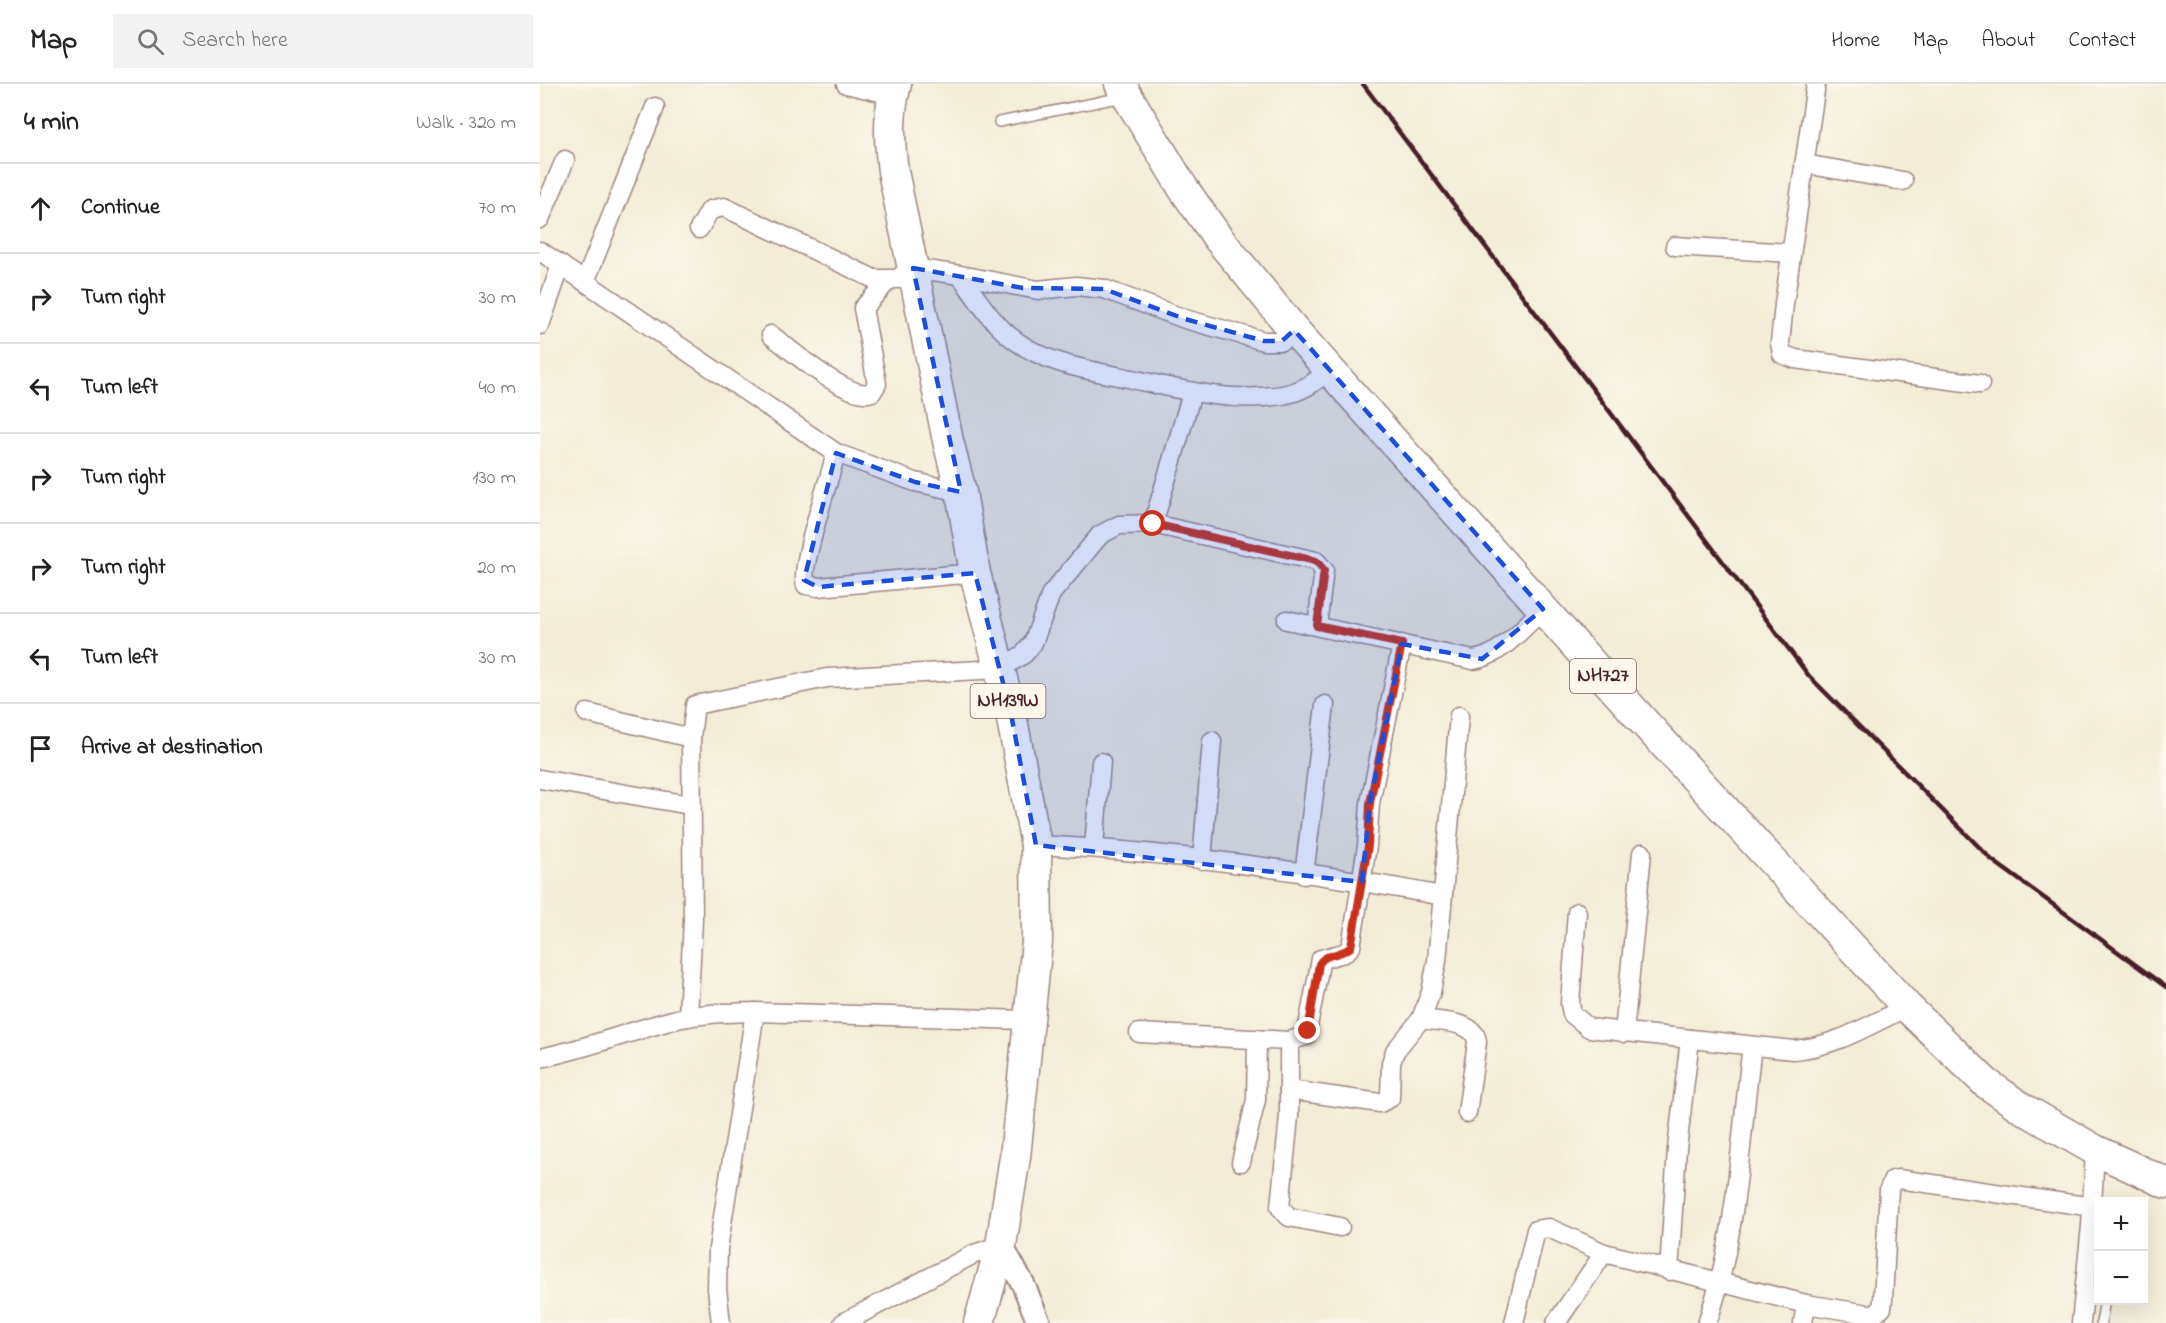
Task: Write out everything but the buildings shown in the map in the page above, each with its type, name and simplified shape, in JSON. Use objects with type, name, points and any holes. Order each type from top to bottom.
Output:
[{"type":"highway","name":"NH727","points":[[1122,90],[1212,229],[1294,330],[1543,609],[1907,1007],[1986,1083],[2022,1108],[2095,1150],[2166,1183]]},
{"type":"highway","name":"NH139W","points":[[886,92],[901,274],[961,492],[975,573],[1000,669],[1036,845],[1036,942],[1015,1157],[1002,1245],[979,1323]]},
{"type":"street","points":[[846,84],[886,92]]},
{"type":"street","points":[[1815,84],[1781,333],[1782,354],[1795,359],[1980,384]]},
{"type":"street","points":[[585,282],[655,106]]},
{"type":"street","points":[[540,219],[565,160]]},
{"type":"street","points":[[1804,164],[1903,181]]},
{"type":"street","points":[[699,229],[710,210],[724,207],[792,237],[863,274],[960,275],[1038,290],[1076,286],[1104,289],[1185,319],[1264,341],[1282,341],[1294,330]]},
{"type":"street","points":[[1675,246],[1791,253]]},
{"type":"street","points":[[540,251],[836,453],[915,482],[961,492]]},
{"type":"street","points":[[540,325],[561,266]]},
{"type":"street","points":[[771,335],[835,382],[867,395],[875,390],[877,384],[863,308],[901,274]]},
{"type":"street","points":[[960,275],[1001,329],[1039,355],[1075,368],[1192,393],[1257,397],[1283,395],[1306,389],[1330,370]]},
{"type":"street","points":[[1153,524],[1192,393]]},
{"type":"street","points":[[836,453],[808,551],[804,574],[806,585],[818,587],[975,573]]},
{"type":"street","points":[[688,1017],[693,920],[691,738],[693,710],[701,702],[734,698],[827,678],[1000,669],[1024,654],[1033,643],[1051,594],[1100,535],[1119,525],[1153,524],[1316,561],[1324,570],[1317,626]]},
{"type":"street","points":[[1287,620],[1465,659],[1482,659],[1496,651],[1543,609]]},
{"type":"street","points":[[1139,1033],[1289,1041],[1302,1039],[1308,1031],[1321,959],[1344,953],[1351,947],[1362,882],[1370,803],[1402,644]]},
{"type":"street","points":[[1304,875],[1325,705]]},
{"type":"street","points":[[586,713],[691,738]]},
{"type":"street","points":[[1289,1089],[1380,1103],[1388,1101],[1392,1094],[1391,1063],[1395,1051],[1421,1019],[1431,992],[1437,961],[1459,716]]},
{"type":"street","points":[[1203,860],[1212,741]]},
{"type":"street","points":[[1094,847],[1101,762]]},
{"type":"street","points":[[540,779],[690,805]]},
{"type":"street","points":[[1036,845],[1094,847],[1203,860],[1362,882],[1443,896]]},
{"type":"street","points":[[1624,1033],[1642,853]]},
{"type":"street","points":[[1576,912],[1570,1003],[1572,1014],[1589,1028],[1793,1050],[1833,1044],[1907,1007]]},
{"type":"street","points":[[721,1323],[717,1289],[718,1249],[755,1012]]},
{"type":"street","points":[[540,1058],[577,1050],[688,1017],[755,1012],[1027,1020]]},
{"type":"street","points":[[1421,1019],[1469,1027],[1475,1033],[1477,1042],[1467,1113]]},
{"type":"street","points":[[1669,1271],[1677,1149],[1690,1039]]},
{"type":"street","points":[[1241,1162],[1256,1100],[1257,1040]]},
{"type":"street","points":[[1289,1041],[1289,1089],[1280,1207],[1289,1217],[1340,1227]]},
{"type":"street","points":[[1707,1323],[1721,1284],[1731,1223],[1752,1046]]},
{"type":"street","points":[[2094,1197],[2095,1150]]},
{"type":"street","points":[[1514,1323],[1536,1230],[1549,1228],[1604,1252],[1669,1271],[1806,1304],[1875,1315],[1882,1308],[1889,1189],[1893,1180],[1903,1178],[2094,1220],[2081,1323]]},
{"type":"street","points":[[843,1323],[974,1254],[1002,1245],[1023,1284],[1039,1323]]},
{"type":"street","points":[[1556,1323],[1604,1252]]},
{"type":"street","points":[[1803,1323],[1806,1304]]},
{"type":"lane","points":[[999,122],[1122,90]]},
{"type":"lane","points":[[2101,1323],[2104,1305]]},
{"type":"highlighted area","points":[[913,268],[1023,288],[1104,289],[1185,319],[1264,341],[1282,341],[1294,330],[1543,609],[1482,659],[1402,644],[1370,803],[1362,882],[1036,845],[1011,714],[975,573],[818,587],[804,580],[836,453],[915,482],[961,492]]},
{"type":"railway","points":[[1363,84],[1809,676],[1992,860],[2166,987]]},
{"type":"route","points":[[1153,524],[1316,561],[1324,570],[1317,626],[1402,644],[1370,803],[1368,846],[1351,947],[1344,953],[1321,959],[1308,1031]]}]
